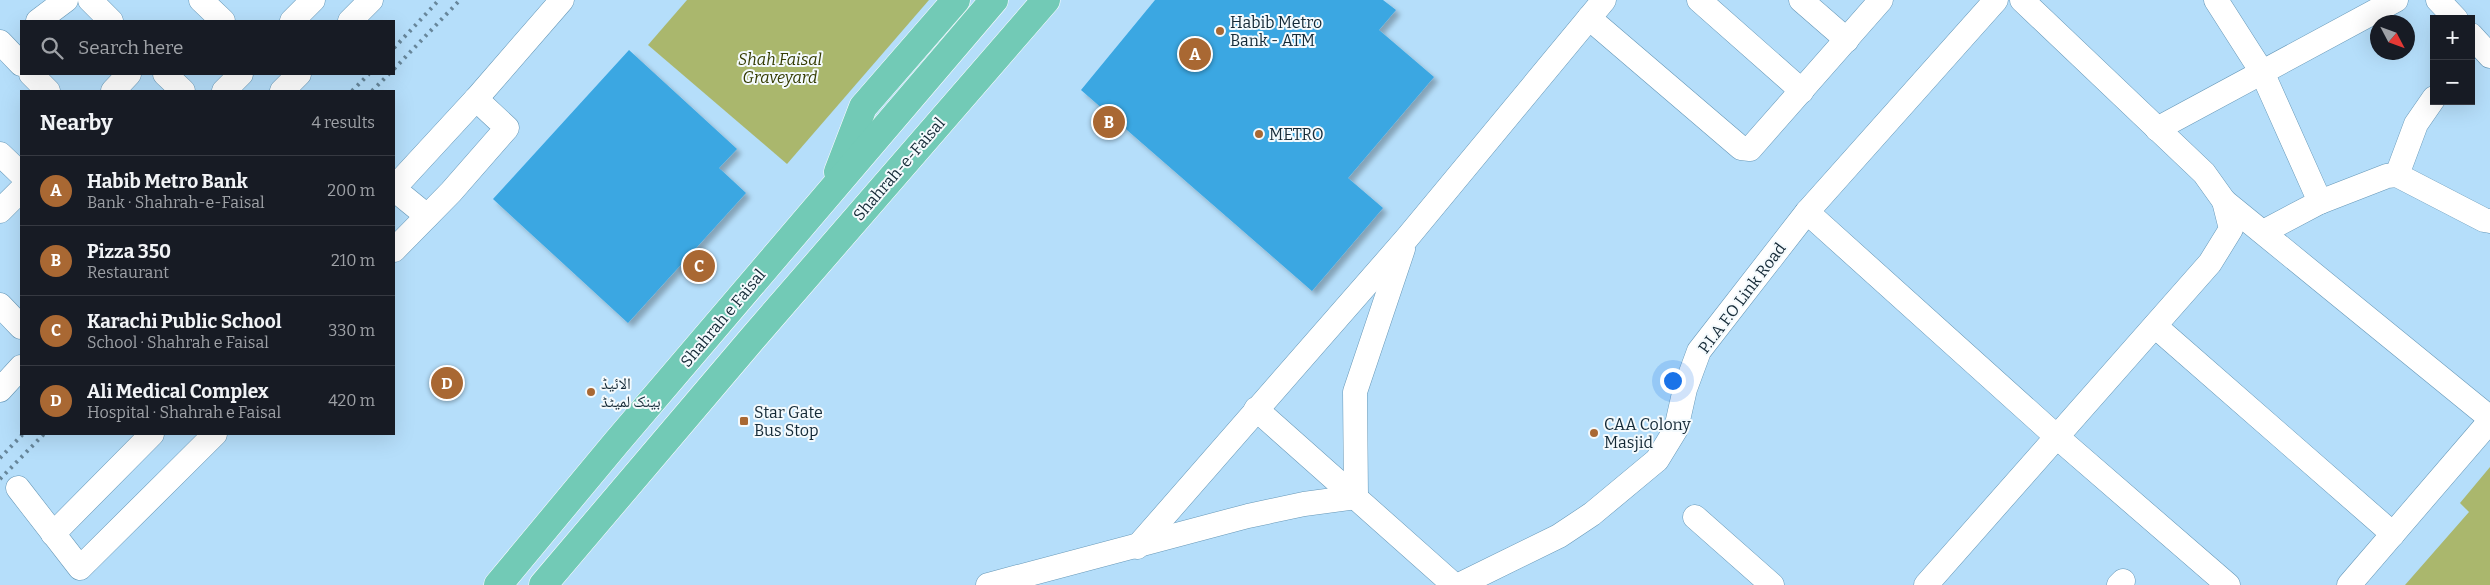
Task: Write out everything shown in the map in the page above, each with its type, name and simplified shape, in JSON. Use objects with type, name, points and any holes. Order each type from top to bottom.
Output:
[{"type":"highway","points":[[832,189],[863,107],[956,0]]},
{"type":"highway","points":[[832,189],[994,0]]},
{"type":"highway","name":"Shahrah-e-Faisal","points":[[543,585],[752,339],[1046,0]]},
{"type":"highway","name":"Shahrah e Faisal","points":[[498,585],[832,189]]},
{"type":"street","points":[[39,20],[66,0]]},
{"type":"street","points":[[90,0],[110,20]]},
{"type":"street","points":[[201,0],[222,20]]},
{"type":"street","points":[[293,20],[313,0]]},
{"type":"street","points":[[351,20],[371,0]]},
{"type":"street","points":[[395,187],[476,99],[562,0]]},
{"type":"street","points":[[1137,547],[1407,238],[1604,0]]},
{"type":"street","points":[[1699,0],[1802,91]]},
{"type":"street","points":[[1801,0],[1847,40]]},
{"type":"street","points":[[1589,18],[1741,148],[1750,149],[1882,0]]},
{"type":"street","name":"P.I.A F.O Link Road","points":[[1459,585],[1559,536],[1592,514],[1657,460],[1676,429],[1685,389],[1699,351],[1807,212],[1996,0]]},
{"type":"street","points":[[2022,0],[2204,173],[2224,200],[2490,420],[2349,585]]},
{"type":"street","points":[[2216,0],[2262,72],[2320,202]]},
{"type":"street","points":[[2157,129],[2396,0]]},
{"type":"street","points":[[2438,0],[2452,15]]},
{"type":"street","points":[[6,42],[20,63]]},
{"type":"street","points":[[32,75],[47,90]]},
{"type":"street","points":[[114,90],[128,75]]},
{"type":"street","points":[[166,75],[182,90]]},
{"type":"street","points":[[225,90],[240,75]]},
{"type":"street","points":[[283,90],[298,75]]},
{"type":"street","points":[[395,249],[507,128],[476,99]]},
{"type":"street","points":[[2397,175],[2416,124],[2430,104]]},
{"type":"street","points":[[0,154],[20,173]]},
{"type":"street","points":[[2263,232],[2320,202],[2378,179],[2397,175],[2484,220],[2490,220]]},
{"type":"street","points":[[395,189],[427,216]]},
{"type":"street","points":[[0,211],[20,191]]},
{"type":"street","points":[[1926,585],[2210,263],[2231,229],[2224,200]]},
{"type":"street","points":[[1807,212],[2057,437],[2228,585]]},
{"type":"street","points":[[1356,497],[1355,392],[1407,238]]},
{"type":"street","points":[[0,305],[20,325]]},
{"type":"street","points":[[2155,326],[2392,534]]},
{"type":"street","points":[[0,390],[20,368]]},
{"type":"street","points":[[1256,409],[1454,585]]},
{"type":"street","points":[[53,534],[151,435]]},
{"type":"street","points":[[18,488],[80,568],[213,435]]},
{"type":"street","points":[[988,585],[1248,516],[1304,504],[1356,497]]},
{"type":"street","points":[[1695,517],[1772,585]]},
{"type":"green space","name":"Shah Faisal Graveyard","points":[[687,0],[929,0],[787,164],[648,45]]},
{"type":"green space","points":[[2490,467],[2490,585],[2405,585],[2469,512],[2460,503]]},
{"type":"building","name":"METRO","points":[[1155,0],[1383,0],[1396,10],[1379,30],[1434,77],[1348,178],[1383,208],[1312,291],[1081,90]]},
{"type":"building","points":[[629,50],[737,149],[719,168],[746,193],[628,323],[493,199]]},
{"type":"railway","points":[[395,47],[439,0]]},
{"type":"railway","points":[[395,68],[460,0]]},
{"type":"railway","points":[[353,90],[368,75]]},
{"type":"railway","points":[[373,90],[388,75]]},
{"type":"railway","points":[[0,458],[22,435]]},
{"type":"railway","points":[[0,479],[43,435]]},
{"type":"place","name":"Habib Metro Bank - ATM","points":[[1220,31]]},
{"type":"place","name":"Habib Metro Bank","points":[[1195,54]]},
{"type":"place","name":"Pizza 350","points":[[1109,122]]},
{"type":"place","name":"METRO","points":[[1259,134]]},
{"type":"place","name":"Karachi Public School","points":[[699,266]]},
{"type":"place","name":"Ali Medical Complex","points":[[447,383]]},
{"type":"place","name":"الائیڈ بینک لمیٹڈ","points":[[591,392]]},
{"type":"place","name":"Star Gate Bus Stop","points":[[744,421]]},
{"type":"place","name":"CAA Colony Masjid","points":[[1594,433]]}]
